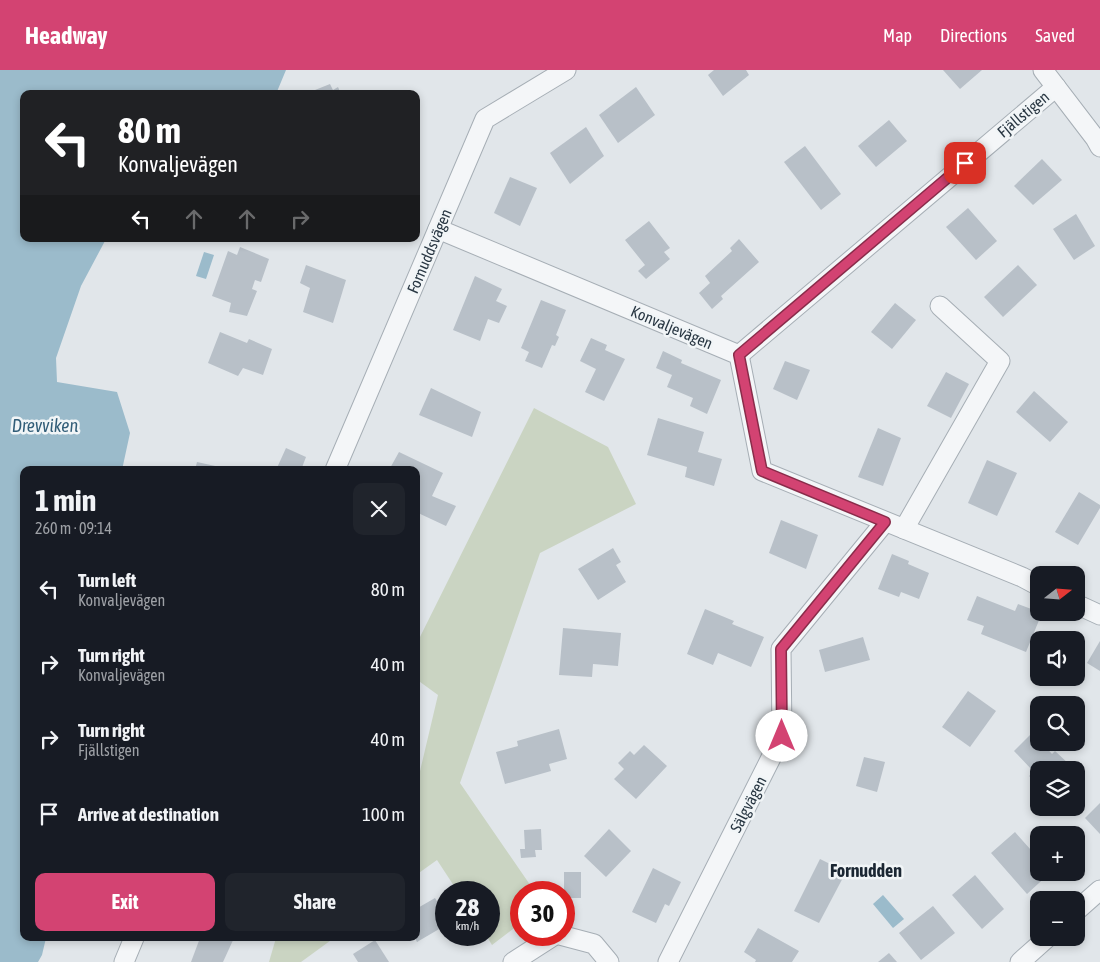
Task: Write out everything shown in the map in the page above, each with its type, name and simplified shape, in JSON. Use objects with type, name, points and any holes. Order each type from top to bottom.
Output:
[{"type":"street","name":"Fornuddsvägen","points":[[337,466],[485,119],[566,70]]},
{"type":"street","points":[[1043,70],[1098,140]]},
{"type":"street","name":"Fjällstigen","points":[[739,355],[1056,87]]},
{"type":"street","name":"Konvaljevägen","points":[[438,229],[739,355]]},
{"type":"street","points":[[904,529],[1000,361],[940,306]]},
{"type":"street","points":[[739,355],[762,471],[1030,581]]},
{"type":"street","name":"Sälgvägen","points":[[668,962],[782,736],[781,649],[885,522]]},
{"type":"street","points":[[1085,608],[1100,615]]},
{"type":"street","points":[[1085,904],[1100,891]]},
{"type":"street","points":[[575,939],[594,944],[609,962]]},
{"type":"street","points":[[124,962],[133,941]]},
{"type":"street","points":[[513,962],[538,946]]},
{"type":"street","points":[[1020,962],[1038,946]]},
{"type":"green space","points":[[534,408],[608,447],[636,504],[540,553],[460,783],[527,881],[510,881],[510,931],[500,939],[500,881],[451,881],[437,860],[420,872],[420,771],[438,695],[420,682],[420,637]]},
{"type":"green space","points":[[275,941],[330,941],[301,962],[269,962]]},
{"type":"water","name":"Drevviken","points":[[0,70],[286,70],[278,90],[20,90],[20,242],[104,242],[81,286],[56,358],[57,382],[117,392],[130,433],[123,466],[20,466],[20,941],[45,941],[38,962],[0,962]]},
{"type":"water","points":[[204,252],[214,255],[206,279],[196,276]]},
{"type":"water","points":[[883,895],[904,919],[893,928],[873,904]]},
{"type":"building","points":[[714,70],[746,70],[749,75],[723,96],[708,75]]},
{"type":"building","points":[[943,70],[982,70],[960,89]]},
{"type":"building","points":[[330,84],[333,90],[315,90]]},
{"type":"building","points":[[636,87],[655,115],[618,143],[599,115]]},
{"type":"building","points":[[889,120],[907,141],[876,167],[858,146]]},
{"type":"building","points":[[586,127],[604,156],[570,184],[550,153]]},
{"type":"building","points":[[805,146],[841,194],[821,210],[784,162]]},
{"type":"building","points":[[1042,159],[1062,180],[1033,205],[1014,186]]},
{"type":"building","points":[[510,177],[537,188],[520,226],[494,213]]},
{"type":"building","points":[[968,208],[997,241],[976,260],[946,227]]},
{"type":"building","points":[[1076,214],[1095,246],[1074,260],[1053,229]]},
{"type":"building","points":[[649,221],[670,248],[664,252],[670,259],[646,279],[638,271],[645,265],[625,240]]},
{"type":"building","points":[[739,239],[759,262],[721,296],[723,299],[712,309],[699,293],[710,283],[705,276],[732,251],[730,248]]},
{"type":"building","points":[[240,247],[269,259],[261,282],[255,280],[252,289],[257,291],[247,316],[229,312],[231,303],[212,296],[228,251],[237,255]]},
{"type":"building","points":[[306,265],[346,280],[333,323],[303,312],[310,288],[300,283]]},
{"type":"building","points":[[1018,265],[1037,285],[1003,317],[984,297]]},
{"type":"building","points":[[475,276],[502,289],[496,301],[507,306],[499,323],[488,319],[480,341],[453,330]]},
{"type":"building","points":[[541,300],[566,310],[556,335],[559,337],[555,346],[552,345],[542,368],[525,361],[529,352],[521,348]]},
{"type":"building","points":[[895,303],[916,320],[892,349],[871,332]]},
{"type":"building","points":[[220,332],[247,343],[249,339],[272,349],[263,375],[243,368],[238,376],[208,363]]},
{"type":"building","points":[[591,338],[607,345],[605,350],[625,359],[604,401],[585,392],[596,369],[580,361]]},
{"type":"building","points":[[663,351],[682,360],[681,363],[721,380],[707,414],[690,406],[693,398],[667,387],[672,375],[656,368]]},
{"type":"building","points":[[785,361],[810,370],[797,400],[773,389]]},
{"type":"building","points":[[946,372],[969,384],[951,418],[927,406]]},
{"type":"building","points":[[431,388],[481,412],[472,437],[419,415]]},
{"type":"building","points":[[1034,391],[1068,422],[1050,442],[1016,412]]},
{"type":"building","points":[[658,418],[704,432],[698,452],[722,459],[714,486],[685,477],[687,467],[647,455]]},
{"type":"building","points":[[878,428],[901,438],[883,486],[858,477]]},
{"type":"building","points":[[286,448],[306,457],[303,466],[278,466]]},
{"type":"building","points":[[399,452],[443,473],[432,496],[456,506],[446,526],[420,514],[420,466],[391,466]]},
{"type":"building","points":[[987,460],[1017,473],[997,516],[968,503]]},
{"type":"building","points":[[197,462],[215,466],[196,466]]},
{"type":"building","points":[[1079,492],[1100,505],[1100,508],[1078,545],[1055,532]]},
{"type":"building","points":[[781,520],[818,535],[806,569],[769,553]]},
{"type":"building","points":[[613,548],[621,562],[616,565],[626,582],[598,600],[578,569]]},
{"type":"building","points":[[892,554],[909,561],[908,564],[929,573],[919,599],[901,592],[899,597],[878,589]]},
{"type":"building","points":[[977,596],[1015,611],[1018,604],[1030,608],[1030,621],[1039,621],[1035,631],[1030,631],[1030,642],[1026,652],[981,634],[984,626],[967,620]]},
{"type":"building","points":[[705,609],[734,621],[732,624],[764,637],[751,667],[718,653],[713,665],[687,654]]},
{"type":"building","points":[[563,628],[621,633],[618,666],[593,664],[592,677],[559,675]]},
{"type":"building","points":[[863,637],[870,660],[825,672],[819,650]]},
{"type":"building","points":[[1100,641],[1100,671],[1087,663]]},
{"type":"building","points":[[968,691],[996,711],[970,747],[942,727]]},
{"type":"building","points":[[559,729],[567,759],[549,764],[551,771],[505,784],[496,752],[518,746],[517,741]]},
{"type":"building","points":[[1030,735],[1030,751],[1049,751],[1052,754],[1055,751],[1066,761],[1030,761],[1030,768],[1014,751]]},
{"type":"building","points":[[644,745],[667,766],[636,799],[614,779],[624,769],[618,763],[630,751],[634,755]]},
{"type":"building","points":[[864,757],[885,762],[877,792],[856,786]]},
{"type":"building","points":[[1100,803],[1100,834],[1085,818]]},
{"type":"building","points":[[541,829],[542,850],[535,850],[536,857],[521,858],[520,849],[525,849],[524,830]]},
{"type":"building","points":[[609,829],[631,851],[606,877],[584,856]]},
{"type":"building","points":[[1015,832],[1030,849],[1030,881],[1041,881],[1027,894],[991,853]]},
{"type":"building","points":[[820,859],[846,872],[819,923],[794,911]]},
{"type":"building","points":[[653,868],[681,882],[669,906],[665,904],[656,923],[632,912]]},
{"type":"building","points":[[564,872],[581,872],[581,898],[575,898],[575,881],[564,881]]},
{"type":"building","points":[[975,875],[1004,909],[982,929],[952,895]]},
{"type":"building","points":[[435,898],[435,931],[420,940],[420,907]]},
{"type":"building","points":[[933,906],[955,933],[921,960],[899,933]]},
{"type":"building","points":[[758,928],[799,951],[792,962],[755,962],[756,960],[744,952]]},
{"type":"building","points":[[199,941],[233,941],[223,962],[191,962]]},
{"type":"building","points":[[376,941],[389,962],[358,962],[353,954]]},
{"type":"building","points":[[889,953],[897,962],[878,962]]},
{"type":"district","name":"Fornudden","points":[[866,870]]},
{"type":"route","points":[[782,736],[781,649],[885,522],[762,471],[739,355],[965,163]]}]
